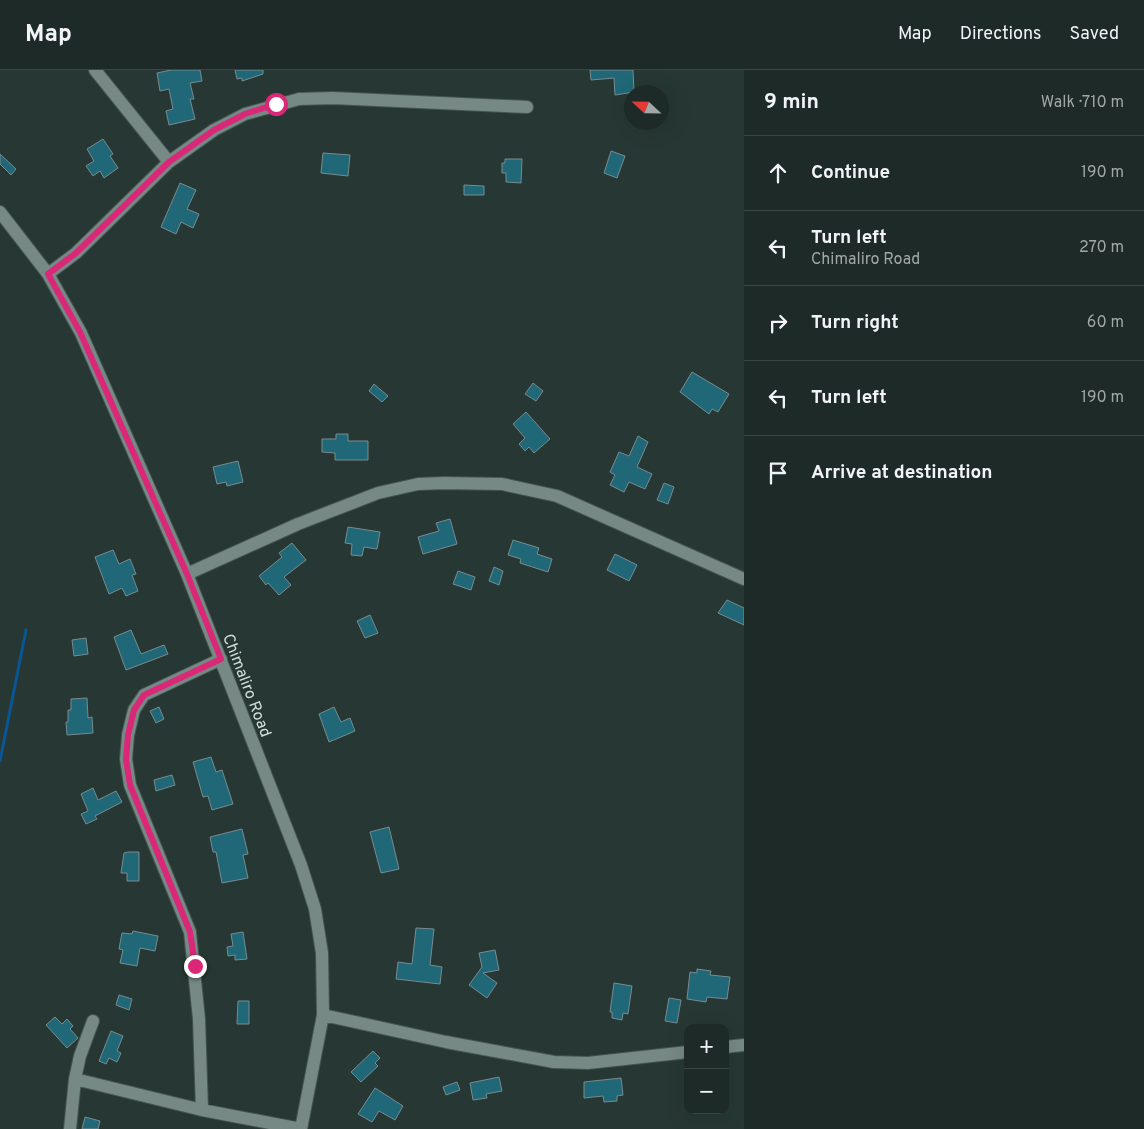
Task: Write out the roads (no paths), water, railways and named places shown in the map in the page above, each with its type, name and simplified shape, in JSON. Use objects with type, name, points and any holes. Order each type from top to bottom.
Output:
[{"type":"street","points":[[95,70],[169,162]]},
{"type":"street","points":[[48,274],[76,253],[169,162],[230,121],[276,104],[299,99],[333,98],[527,107]]},
{"type":"street","name":"Chimaliro Road","points":[[0,212],[48,274],[80,332],[187,574],[301,865],[314,909],[322,953],[323,1015],[301,1129]]},
{"type":"street","points":[[187,574],[298,524],[378,493],[418,484],[451,483],[502,484],[557,496],[744,579]]},
{"type":"street","points":[[202,1110],[199,1019],[190,932],[130,785],[126,759],[128,735],[134,710],[144,695],[221,659]]},
{"type":"street","points":[[323,1015],[446,1042],[554,1062],[588,1062],[684,1052]]},
{"type":"street","points":[[70,1129],[75,1079],[80,1056],[94,1021]]},
{"type":"street","points":[[729,1047],[744,1045]]},
{"type":"street","points":[[75,1079],[202,1110],[301,1129]]},
{"type":"waterway","points":[[0,761],[26,630]]}]
